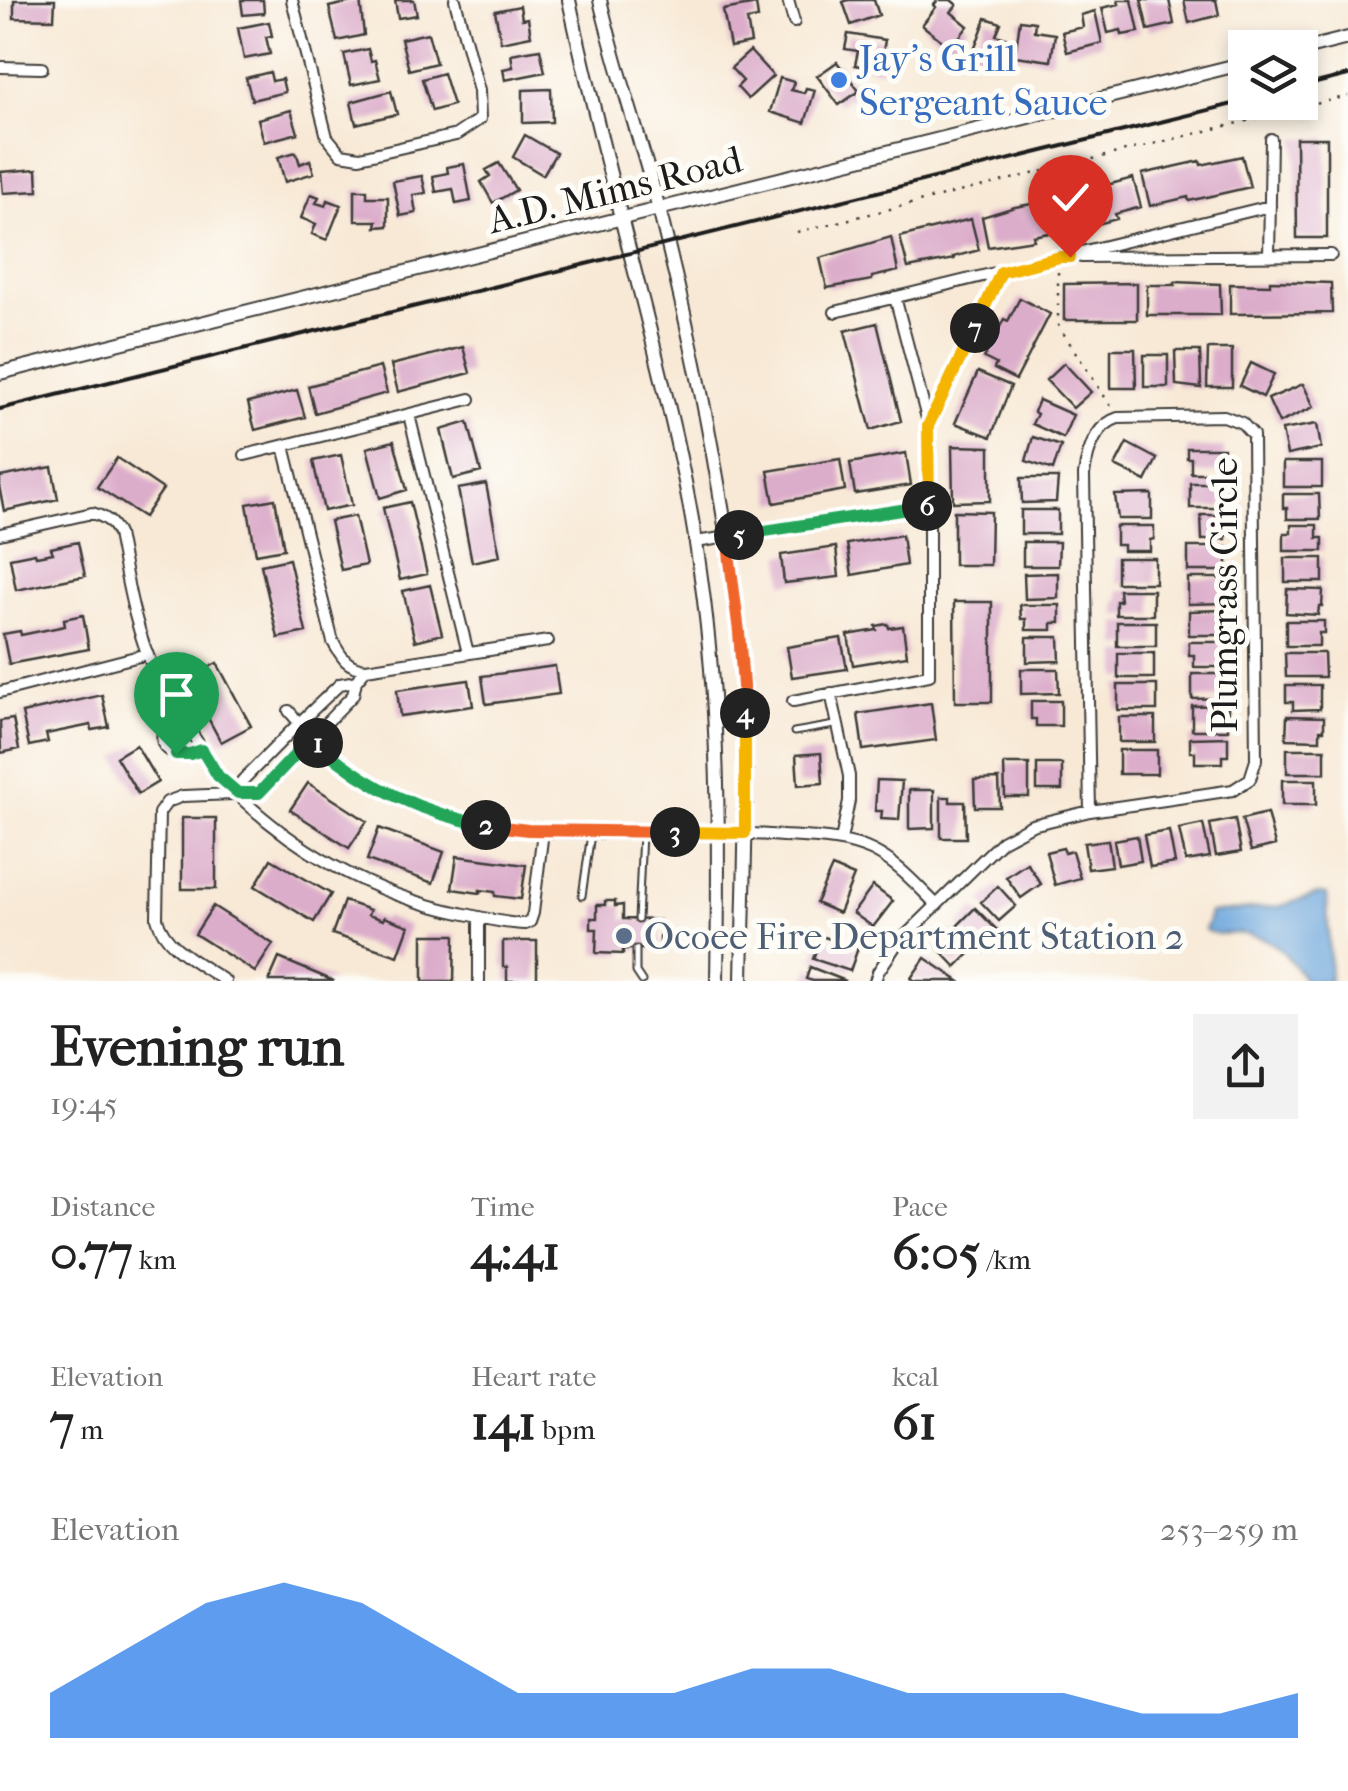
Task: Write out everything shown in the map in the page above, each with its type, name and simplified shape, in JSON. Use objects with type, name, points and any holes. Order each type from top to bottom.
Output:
[{"type":"street","points":[[292,0],[326,138],[341,154],[360,158],[456,135],[480,119],[479,91],[455,0]]},
{"type":"street","points":[[570,0],[674,427],[696,542],[712,672],[719,832],[717,981]]},
{"type":"street","points":[[600,0],[659,210],[692,351],[727,537],[744,699],[742,981]]},
{"type":"street","points":[[788,0],[794,22]]},
{"type":"street","points":[[1318,46],[1348,38]]},
{"type":"street","points":[[0,67],[42,68]]},
{"type":"street","name":"A.D. Mims Road","points":[[0,373],[1228,68]]},
{"type":"street","points":[[1269,256],[1271,139]]},
{"type":"street","points":[[835,312],[1270,206]]},
{"type":"street","points":[[1060,257],[1331,255]]},
{"type":"street","points":[[928,426],[1001,272]]},
{"type":"street","points":[[793,701],[930,675],[928,426],[895,298]]},
{"type":"street","points":[[245,454],[470,400]]},
{"type":"street","points":[[409,415],[468,653]]},
{"type":"street","name":"Plumgrass Circle","points":[[875,981],[896,945],[936,905],[1002,842],[1032,825],[1233,790],[1250,779],[1256,760],[1253,435],[1242,423],[1224,416],[1118,418]]},
{"type":"street","points":[[1090,812],[1084,475],[1087,452],[1109,420],[1118,418]]},
{"type":"street","points":[[284,446],[333,642],[350,666],[366,669],[548,640]]},
{"type":"street","points":[[696,542],[929,505]]},
{"type":"street","points":[[0,534],[92,513],[114,524],[133,605],[156,675],[218,776],[308,851],[346,873],[414,902],[522,924],[532,918],[543,831]]},
{"type":"street","points":[[0,692],[148,654]]},
{"type":"street","points":[[225,981],[168,941],[160,928],[158,819],[163,807],[173,798],[259,793],[353,696],[356,681],[366,669]]},
{"type":"street","points":[[238,793],[242,780],[340,684],[356,681]]},
{"type":"street","points":[[832,694],[849,776],[842,840]]},
{"type":"street","points":[[328,696],[341,708]]},
{"type":"street","points":[[176,710],[162,728],[165,746],[176,754],[202,750]]},
{"type":"street","points":[[288,711],[350,770],[422,807],[510,829],[719,832],[842,840],[872,851],[898,867],[936,905]]},
{"type":"street","points":[[479,917],[479,981]]},
{"type":"lane","points":[[794,732],[838,725]]},
{"type":"lane","points":[[582,896],[591,831]]},
{"type":"lane","points":[[638,920],[642,832]]},
{"type":"lane","points":[[636,948],[636,972],[642,981]]},
{"type":"path","points":[[797,232],[1348,96]]},
{"type":"path","points":[[1058,272],[1058,325],[1118,418]]},
{"type":"water","points":[[1318,894],[1327,895],[1330,981],[1305,981],[1287,956],[1265,939],[1205,930],[1210,913],[1281,906]]},
{"type":"building","points":[[14,0],[55,0],[54,19],[14,18]]},
{"type":"building","points":[[241,0],[263,0],[264,13],[243,15]]},
{"type":"building","points":[[360,0],[364,35],[337,41],[329,7]]},
{"type":"building","points":[[395,0],[414,0],[417,15],[398,18]]},
{"type":"building","points":[[874,0],[879,15],[851,25],[843,2]]},
{"type":"building","points":[[938,0],[951,0],[957,5],[951,12],[968,26],[951,48],[922,25]]},
{"type":"building","points":[[1118,0],[1132,0],[1139,32],[1108,33],[1102,8],[1119,4]]},
{"type":"building","points":[[1141,0],[1169,0],[1174,24],[1148,30]]},
{"type":"building","points":[[1184,0],[1216,0],[1219,15],[1189,23]]},
{"type":"building","points":[[756,4],[758,18],[747,20],[751,43],[730,47],[723,10]]},
{"type":"building","points":[[520,6],[522,19],[528,18],[531,36],[501,42],[495,11]]},
{"type":"building","points":[[1095,11],[1102,43],[1067,52],[1062,32],[1083,27],[1081,15]]},
{"type":"building","points":[[986,18],[1001,23],[996,35],[1006,38],[997,62],[973,53]]},
{"type":"building","points":[[1020,20],[1035,22],[1034,31],[1055,34],[1051,61],[1015,56]]},
{"type":"building","points":[[269,22],[272,36],[266,37],[270,54],[244,59],[238,28]]},
{"type":"building","points":[[428,33],[436,63],[409,70],[401,39]]},
{"type":"building","points":[[848,34],[885,40],[880,70],[855,65],[858,51],[845,49]]},
{"type":"building","points":[[368,49],[380,79],[351,85],[344,54]]},
{"type":"building","points":[[540,49],[545,72],[505,80],[503,69],[513,67],[511,54]]},
{"type":"building","points":[[750,51],[773,76],[748,99],[737,87],[743,81],[731,68]]},
{"type":"building","points":[[837,62],[859,91],[839,105],[817,76]]},
{"type":"building","points":[[270,72],[272,81],[282,79],[285,92],[252,100],[246,78]]},
{"type":"building","points":[[443,73],[453,105],[432,111],[422,79]]},
{"type":"building","points":[[780,78],[794,82],[791,90],[815,90],[805,123],[770,112]]},
{"type":"building","points":[[551,89],[552,122],[523,123],[523,90]]},
{"type":"building","points":[[391,91],[397,114],[356,124],[351,102]]},
{"type":"building","points":[[291,110],[298,133],[264,142],[258,119]]},
{"type":"building","points":[[525,135],[556,153],[543,175],[513,157]]},
{"type":"building","points":[[1296,138],[1327,138],[1327,238],[1297,238]]},
{"type":"building","points":[[296,152],[300,164],[310,160],[314,173],[285,182],[278,157]]},
{"type":"building","points":[[1242,156],[1250,187],[1150,206],[1142,174]]},
{"type":"building","points":[[499,163],[516,190],[493,203],[481,182],[490,176],[486,170]]},
{"type":"building","points":[[464,164],[471,201],[456,204],[453,189],[436,192],[433,176],[448,173],[447,167]]},
{"type":"building","points":[[37,169],[38,191],[3,193],[1,172]]},
{"type":"building","points":[[422,176],[426,193],[413,195],[416,213],[400,216],[393,181]]},
{"type":"building","points":[[1133,178],[1141,207],[1115,214],[1117,219],[1071,231],[1062,197]]},
{"type":"building","points":[[355,190],[367,190],[367,197],[388,197],[388,226],[376,227],[377,221],[355,221]]},
{"type":"building","points":[[311,194],[319,197],[316,203],[326,206],[328,200],[341,205],[327,240],[312,234],[316,224],[301,218]]},
{"type":"building","points":[[1054,200],[1060,231],[1033,236],[1034,240],[988,247],[982,217]]},
{"type":"building","points":[[971,219],[979,250],[908,268],[900,237]]},
{"type":"building","points":[[891,237],[898,271],[827,288],[820,258]]},
{"type":"building","points":[[1270,281],[1331,283],[1332,313],[1230,314],[1230,284],[1270,285]]},
{"type":"building","points":[[1137,283],[1137,320],[1064,320],[1064,284]]},
{"type":"building","points":[[1220,284],[1221,315],[1147,315],[1147,285]]},
{"type":"building","points":[[1020,298],[1050,314],[1016,380],[994,369],[996,364],[984,358]]},
{"type":"building","points":[[877,323],[901,421],[871,430],[845,331]]},
{"type":"building","points":[[463,347],[470,373],[398,392],[391,365]]},
{"type":"building","points":[[1111,349],[1135,349],[1136,388],[1111,388]]},
{"type":"building","points":[[1208,349],[1232,349],[1232,387],[1207,387]]},
{"type":"building","points":[[1175,351],[1200,351],[1201,388],[1176,385]]},
{"type":"building","points":[[1144,355],[1168,355],[1168,387],[1144,387]]},
{"type":"building","points":[[1064,363],[1091,392],[1073,408],[1046,380]]},
{"type":"building","points":[[1251,363],[1274,374],[1263,397],[1240,386]]},
{"type":"building","points":[[380,367],[387,393],[315,413],[308,386]]},
{"type":"building","points":[[978,372],[1011,386],[991,437],[955,423]]},
{"type":"building","points":[[1303,384],[1314,407],[1279,423],[1268,399]]},
{"type":"building","points":[[297,390],[305,417],[255,430],[248,403]]},
{"type":"building","points":[[1039,400],[1073,415],[1063,438],[1032,424]]},
{"type":"building","points":[[468,422],[481,472],[453,479],[441,430]]},
{"type":"building","points":[[1317,424],[1321,448],[1287,455],[1282,430]]},
{"type":"building","points":[[1033,437],[1061,446],[1053,470],[1026,461]]},
{"type":"building","points":[[394,441],[407,490],[380,498],[367,448]]},
{"type":"building","points":[[1127,443],[1157,459],[1146,481],[1115,466]]},
{"type":"building","points":[[952,446],[990,447],[990,501],[953,502]]},
{"type":"building","points":[[1187,448],[1224,448],[1224,473],[1191,473]]},
{"type":"building","points":[[906,453],[911,485],[855,494],[850,463]]},
{"type":"building","points":[[341,455],[352,505],[324,511],[313,461]]},
{"type":"building","points":[[117,458],[163,489],[144,517],[97,487]]},
{"type":"building","points":[[840,459],[845,490],[774,503],[768,471]]},
{"type":"building","points":[[1283,462],[1322,462],[1322,487],[1283,487]]},
{"type":"building","points":[[52,467],[58,499],[4,511],[0,477]]},
{"type":"building","points":[[1021,478],[1058,478],[1056,502],[1022,503]]},
{"type":"building","points":[[1190,483],[1227,483],[1223,508],[1190,508]]},
{"type":"building","points":[[486,484],[500,556],[472,562],[458,489]]},
{"type":"building","points":[[1152,494],[1152,519],[1118,519],[1115,495]]},
{"type":"building","points":[[1283,494],[1319,494],[1320,519],[1287,519]]},
{"type":"building","points":[[275,499],[284,549],[256,554],[247,504]]},
{"type":"building","points":[[410,502],[427,574],[400,580],[383,508]]},
{"type":"building","points":[[1021,510],[1058,510],[1058,534],[1021,534]]},
{"type":"building","points":[[954,511],[991,512],[990,565],[954,565]]},
{"type":"building","points":[[1201,515],[1225,515],[1226,539],[1202,540]]},
{"type":"building","points":[[355,516],[366,565],[341,570],[330,521]]},
{"type":"building","points":[[1291,525],[1317,525],[1323,551],[1284,551],[1284,533],[1291,533]]},
{"type":"building","points":[[1116,526],[1154,526],[1150,551],[1123,551],[1123,545],[1116,545]]},
{"type":"building","points":[[902,535],[906,565],[852,575],[847,544]]},
{"type":"building","points":[[78,542],[85,576],[16,590],[10,558],[53,553],[51,548]]},
{"type":"building","points":[[1023,542],[1059,542],[1058,566],[1023,566]]},
{"type":"building","points":[[836,547],[839,577],[784,583],[781,555]]},
{"type":"building","points":[[1188,547],[1227,547],[1227,571],[1188,571]]},
{"type":"building","points":[[1117,558],[1155,558],[1155,583],[1117,583]]},
{"type":"building","points":[[1285,558],[1323,558],[1323,582],[1285,582]]},
{"type":"building","points":[[289,559],[306,632],[278,638],[261,565]]},
{"type":"building","points":[[1058,573],[1058,598],[1025,599],[1024,574]]},
{"type":"building","points":[[1188,578],[1220,578],[1220,584],[1227,584],[1227,603],[1188,604]]},
{"type":"building","points":[[430,585],[442,634],[415,641],[403,591]]},
{"type":"building","points":[[1287,589],[1323,590],[1318,615],[1286,613]]},
{"type":"building","points":[[1119,590],[1153,590],[1153,615],[1116,615]]},
{"type":"building","points":[[954,602],[992,602],[992,702],[955,702]]},
{"type":"building","points":[[1020,605],[1060,605],[1060,623],[1052,623],[1052,630],[1026,630]]},
{"type":"building","points":[[1227,610],[1227,635],[1189,635],[1189,611]]},
{"type":"building","points":[[83,615],[89,649],[9,664],[3,634],[20,631],[21,635],[65,626],[64,619]]},
{"type":"building","points":[[1286,621],[1324,621],[1319,646],[1286,646]]},
{"type":"building","points":[[1117,622],[1156,622],[1156,646],[1117,646]]},
{"type":"building","points":[[888,624],[889,628],[903,626],[907,656],[853,665],[848,635]]},
{"type":"building","points":[[1027,637],[1059,637],[1060,661],[1027,662]]},
{"type":"building","points":[[841,638],[847,669],[792,677],[787,647]]},
{"type":"building","points":[[1189,642],[1227,642],[1226,667],[1194,667]]},
{"type":"building","points":[[1118,653],[1154,653],[1154,678],[1118,678]]},
{"type":"building","points":[[1285,653],[1324,653],[1325,677],[1286,677]]},
{"type":"building","points":[[217,663],[251,726],[221,742],[187,679]]},
{"type":"building","points":[[555,666],[559,694],[486,704],[482,676]]},
{"type":"building","points":[[1021,669],[1058,669],[1059,693],[1021,694]]},
{"type":"building","points":[[1192,674],[1229,674],[1226,698],[1192,699]]},
{"type":"building","points":[[469,680],[473,706],[400,716],[397,690]]},
{"type":"building","points":[[1118,685],[1157,685],[1157,710],[1118,710]]},
{"type":"building","points":[[1286,685],[1320,685],[1320,709],[1293,710],[1293,702],[1286,702]]},
{"type":"building","points":[[102,695],[109,727],[92,730],[91,725],[46,734],[48,742],[29,746],[22,713]]},
{"type":"building","points":[[1031,701],[1061,701],[1061,726],[1036,726],[1036,719],[1031,719]]},
{"type":"building","points":[[931,703],[936,740],[863,750],[858,714]]},
{"type":"building","points":[[1228,705],[1228,730],[1192,730],[1192,706]]},
{"type":"building","points":[[1287,716],[1324,717],[1320,740],[1286,739]]},
{"type":"building","points":[[1119,717],[1155,717],[1155,742],[1119,742]]},
{"type":"building","points":[[13,719],[19,749],[1,753],[0,721]]},
{"type":"building","points":[[1228,737],[1228,756],[1222,756],[1222,763],[1195,763],[1190,738]]},
{"type":"building","points":[[136,745],[158,782],[138,794],[116,757]]},
{"type":"building","points":[[1287,749],[1325,749],[1325,773],[1287,773]]},
{"type":"building","points":[[1119,750],[1157,750],[1157,774],[1119,774]]},
{"type":"building","points":[[821,753],[823,783],[798,785],[796,755]]},
{"type":"building","points":[[1004,764],[1029,764],[1029,797],[1005,797]]},
{"type":"building","points":[[1037,764],[1062,764],[1062,790],[1037,790]]},
{"type":"building","points":[[999,779],[1000,807],[975,807],[974,780]]},
{"type":"building","points":[[877,780],[902,781],[899,820],[881,819],[882,811],[875,811]]},
{"type":"building","points":[[1282,780],[1316,780],[1316,805],[1282,805]]},
{"type":"building","points":[[308,783],[367,821],[349,848],[290,810]]},
{"type":"building","points":[[909,790],[934,790],[934,828],[909,829]]},
{"type":"building","points":[[941,797],[950,797],[950,802],[965,802],[966,838],[941,838]]},
{"type":"building","points":[[1267,813],[1275,845],[1251,851],[1242,819]]},
{"type":"building","points":[[182,818],[216,818],[216,889],[182,889]]},
{"type":"building","points":[[1235,819],[1241,852],[1216,856],[1210,824]]},
{"type":"building","points":[[1203,824],[1210,857],[1186,861],[1179,829]]},
{"type":"building","points":[[379,828],[444,852],[433,883],[367,860]]},
{"type":"building","points":[[1169,831],[1175,863],[1150,867],[1144,835]]},
{"type":"building","points":[[1137,836],[1141,861],[1118,865],[1114,840]]},
{"type":"building","points":[[1108,840],[1112,866],[1088,869],[1084,843]]},
{"type":"building","points":[[1063,848],[1065,853],[1072,851],[1080,878],[1055,885],[1046,852]]},
{"type":"building","points":[[457,856],[526,865],[521,899],[495,896],[495,892],[452,889]]},
{"type":"building","points":[[271,859],[331,894],[314,922],[255,886]]},
{"type":"building","points":[[1027,863],[1041,884],[1021,898],[1006,877]]},
{"type":"building","points":[[832,867],[854,876],[839,913],[816,903]]},
{"type":"building","points":[[873,886],[893,901],[873,927],[853,913]]},
{"type":"building","points":[[998,886],[1016,906],[999,921],[981,902]]},
{"type":"building","points":[[344,901],[370,910],[368,915],[409,926],[398,956],[332,934]]},
{"type":"building","points":[[605,901],[623,905],[623,919],[660,920],[660,949],[596,953],[597,929],[591,929],[591,918],[597,918],[597,905],[605,905]]},
{"type":"building","points":[[213,906],[273,944],[255,972],[195,934]]},
{"type":"building","points":[[975,908],[1002,935],[985,952],[958,925]]},
{"type":"building","points":[[953,930],[972,951],[956,967],[936,946]]},
{"type":"building","points":[[423,935],[455,935],[454,981],[423,981]]},
{"type":"building","points":[[821,936],[858,948],[850,971],[813,959]]},
{"type":"building","points":[[503,941],[537,941],[537,981],[507,981]]},
{"type":"building","points":[[279,958],[334,981],[269,981]]},
{"type":"building","points":[[925,958],[959,981],[911,978]]},
{"type":"building","points":[[810,967],[846,981],[806,979]]},
{"type":"railway","points":[[1318,82],[1348,75]]},
{"type":"railway","points":[[0,409],[1228,105]]},
{"type":"place","name":"Jay's Grill Sergeant Sauce","points":[[839,80]]},
{"type":"place","name":"Ocoee Fire Department Station 2","points":[[624,936]]},
{"type":"route","points":[[176,754],[202,750],[218,776],[238,793],[259,793],[312,737],[350,770],[400,798],[476,823],[528,830],[745,833],[744,699],[727,537],[929,505],[928,426],[1001,272],[1070,257]]}]
